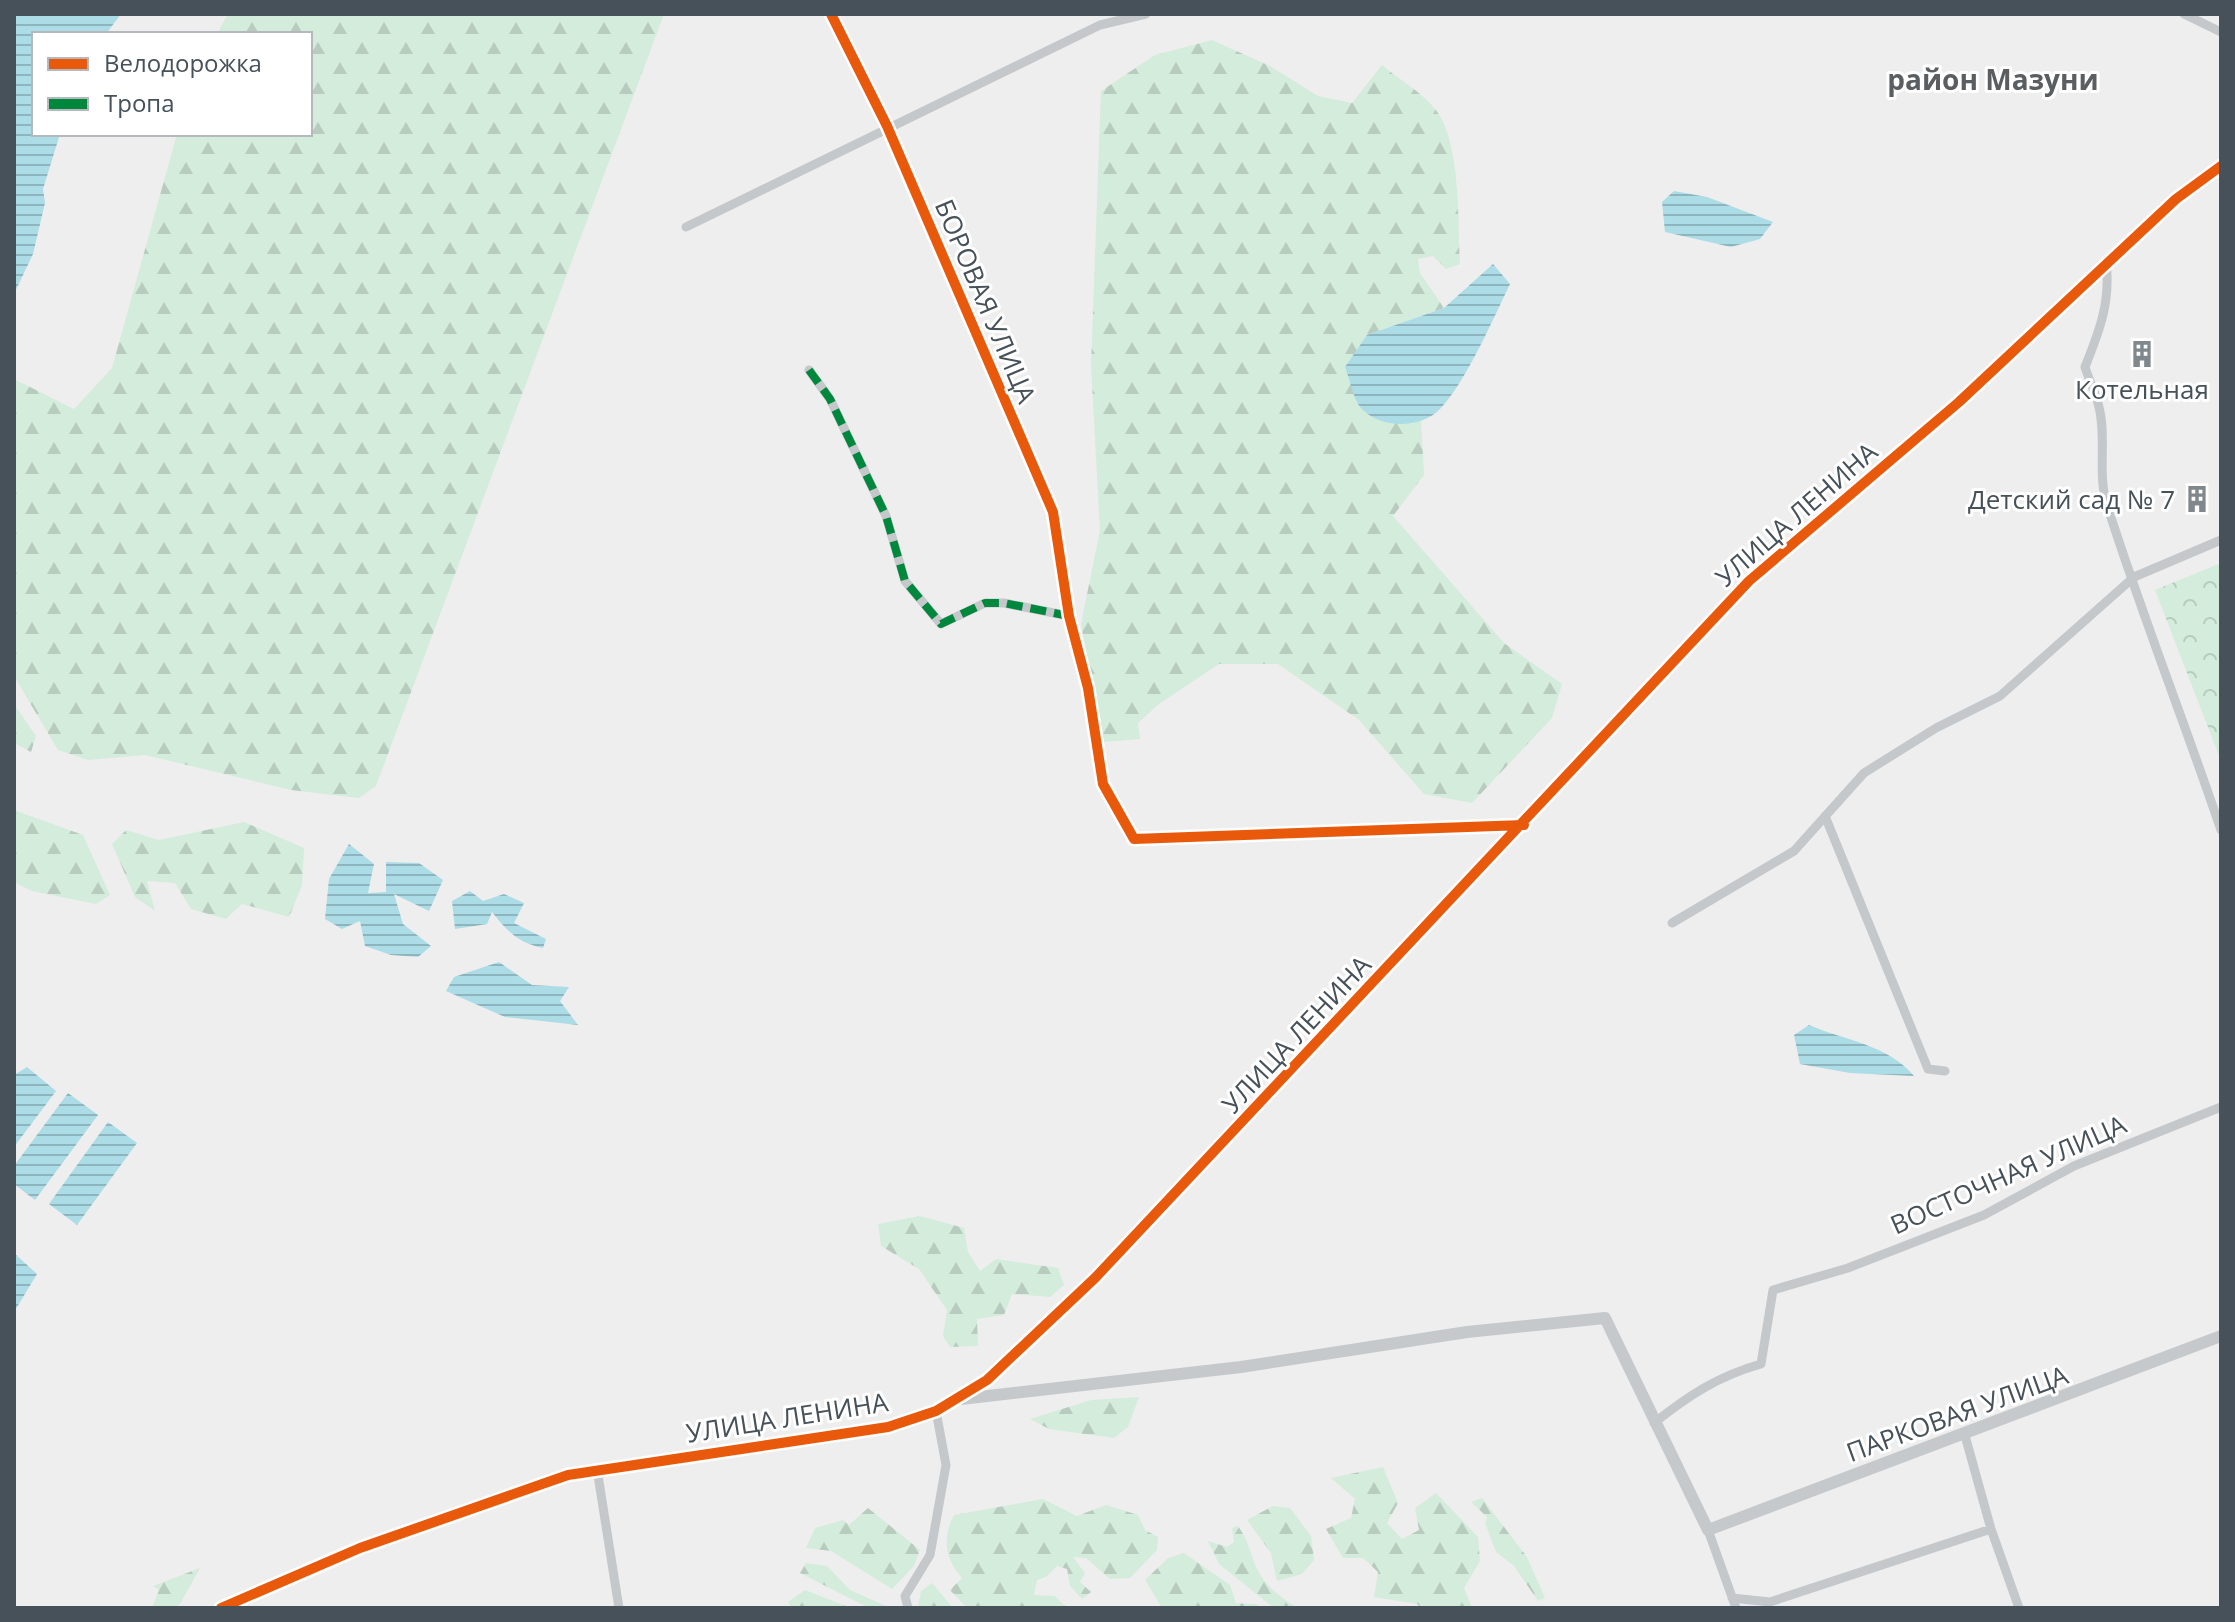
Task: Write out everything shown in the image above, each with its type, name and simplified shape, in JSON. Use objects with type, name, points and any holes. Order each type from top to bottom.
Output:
[{"type":"street","name":"БОРОВАЯ УЛИЦА","points":[[831,14],[887,126],[1053,512],[1069,616],[1088,688],[1103,784],[1134,839],[1524,825]]},
{"type":"street","points":[[1095,14],[1100,25]]},
{"type":"street","points":[[686,227],[887,126],[1100,25],[1146,14]]},
{"type":"street","points":[[2184,14],[2221,32]]},
{"type":"street","name":"УЛИЦА ЛЕНИНА","points":[[221,1608],[360,1548],[568,1475],[888,1427],[936,1411],[987,1380],[1095,1278],[1524,825],[1749,581],[1959,402],[2176,199],[2221,166]]},
{"type":"street","points":[[2106,263],[2109,288],[2101,327],[2085,367],[2100,409],[2106,502],[2134,577],[2154,650],[2183,718],[2221,830]]},
{"type":"street","points":[[809,370],[830,399],[886,516],[905,581],[941,624],[985,603],[1004,603],[1069,616]]},
{"type":"street","points":[[1672,923],[1794,851],[1864,773],[1936,728],[2000,696],[2134,577],[2221,540]]},
{"type":"street","points":[[1825,816],[1928,1069],[1945,1071]]},
{"type":"street","name":"ВОСТОЧНАЯ УЛИЦА","points":[[1654,1423],[1687,1396],[1724,1374],[1761,1364],[1773,1290],[1848,1268],[1984,1215],[2074,1166],[2221,1107]]},
{"type":"street","points":[[954,1400],[1241,1367],[1467,1332],[1605,1318],[1708,1530],[1736,1608]]},
{"type":"street","name":"ПАРКОВАЯ УЛИЦА","points":[[1708,1530],[1964,1432],[2113,1380],[2221,1336]]},
{"type":"street","points":[[908,1608],[905,1596],[930,1555],[946,1465],[936,1411]]},
{"type":"street","points":[[1964,1432],[1991,1529],[2019,1608]]},
{"type":"street","points":[[597,1469],[619,1608]]},
{"type":"street","points":[[1732,1598],[1770,1602],[1991,1529]]},
{"type":"green space","points":[[228,14],[664,14],[376,786],[359,798],[291,790],[145,755],[88,760],[58,750],[14,676],[14,379],[74,409],[112,368],[176,136],[312,136],[312,32],[218,32]]},
{"type":"green space","points":[[1212,40],[1270,66],[1318,96],[1352,103],[1382,65],[1430,103],[1450,141],[1456,183],[1460,264],[1446,269],[1433,256],[1418,259],[1420,273],[1444,308],[1367,335],[1411,424],[1421,419],[1424,475],[1393,516],[1504,643],[1562,684],[1552,718],[1472,803],[1424,794],[1359,720],[1278,664],[1219,664],[1159,704],[1138,723],[1140,739],[1103,742],[1081,624],[1100,530],[1091,365],[1101,91],[1155,55]]},
{"type":"green space","points":[[2221,563],[2221,761],[2155,590]]},
{"type":"green space","points":[[14,704],[36,736],[31,752],[14,743]]},
{"type":"green space","points":[[14,810],[83,835],[110,895],[96,904],[32,891],[14,882]]},
{"type":"green space","points":[[244,822],[304,848],[302,885],[289,917],[242,904],[226,919],[191,909],[175,883],[147,881],[155,911],[135,897],[112,844],[126,830],[159,840]]},
{"type":"green space","points":[[920,1216],[964,1228],[968,1252],[980,1271],[996,1259],[1058,1268],[1064,1285],[1050,1297],[1012,1294],[1004,1315],[977,1319],[978,1346],[950,1347],[943,1336],[947,1310],[919,1269],[881,1246],[878,1224]]},
{"type":"green space","points":[[1139,1397],[1128,1427],[1114,1438],[1049,1429],[1030,1419],[1091,1400]]},
{"type":"green space","points":[[1383,1467],[1398,1503],[1387,1523],[1402,1539],[1419,1530],[1415,1508],[1436,1493],[1478,1537],[1480,1561],[1464,1588],[1472,1608],[1421,1608],[1417,1604],[1374,1597],[1378,1572],[1363,1558],[1343,1558],[1326,1529],[1351,1518],[1355,1499],[1331,1478]]},
{"type":"green space","points":[[1482,1498],[1527,1557],[1545,1598],[1538,1601],[1514,1566],[1496,1552],[1485,1523],[1487,1517],[1471,1502]]},
{"type":"green space","points":[[1043,1499],[1077,1516],[1106,1505],[1138,1515],[1145,1530],[1158,1537],[1157,1550],[1130,1578],[1110,1579],[1086,1558],[1073,1557],[1085,1573],[1080,1582],[1091,1592],[1082,1599],[1070,1586],[1067,1569],[1057,1566],[1046,1577],[1037,1580],[1034,1595],[1055,1596],[1067,1608],[967,1608],[950,1590],[962,1578],[947,1548],[954,1515]]},
{"type":"green space","points":[[1273,1506],[1290,1508],[1311,1536],[1314,1560],[1302,1574],[1277,1581],[1271,1553],[1247,1520]]},
{"type":"green space","points":[[868,1508],[920,1550],[914,1566],[892,1589],[831,1551],[806,1548],[815,1528],[843,1520],[849,1525]]},
{"type":"green space","points":[[1238,1526],[1264,1580],[1298,1608],[1274,1608],[1219,1564],[1208,1541],[1227,1547],[1234,1542],[1232,1528]]},
{"type":"green space","points":[[1184,1553],[1230,1585],[1236,1603],[1256,1604],[1262,1608],[1162,1608],[1145,1580],[1168,1558]]},
{"type":"green space","points":[[806,1563],[827,1566],[850,1590],[886,1606],[869,1608],[800,1573]]},
{"type":"green space","points":[[200,1568],[180,1604],[175,1608],[152,1608],[159,1590],[153,1586]]},
{"type":"green space","points":[[932,1583],[953,1608],[918,1608],[921,1591]]},
{"type":"green space","points":[[805,1590],[851,1608],[792,1608],[788,1602]]},
{"type":"water","points":[[14,14],[121,14],[108,32],[32,32],[32,136],[59,136],[43,189],[45,203],[33,254],[14,294]]},
{"type":"water","points":[[1674,191],[1707,197],[1773,222],[1760,239],[1731,247],[1665,232],[1662,202]]},
{"type":"water","points":[[1493,264],[1510,284],[1469,367],[1450,397],[1432,416],[1412,423],[1389,423],[1369,415],[1358,404],[1345,367],[1367,335],[1444,308]]},
{"type":"water","points":[[349,844],[374,864],[368,893],[386,892],[386,862],[419,863],[443,880],[429,911],[394,894],[403,924],[431,946],[418,957],[391,955],[365,946],[360,921],[342,929],[325,919],[329,879]]},
{"type":"water","points":[[470,891],[483,901],[504,894],[524,903],[514,923],[546,939],[543,948],[514,935],[492,912],[487,924],[455,929],[452,901]]},
{"type":"water","points":[[499,962],[532,985],[569,987],[560,1001],[578,1025],[505,1017],[446,991],[454,977]]},
{"type":"water","points":[[1809,1025],[1879,1050],[1914,1076],[1850,1073],[1800,1064],[1794,1035]]},
{"type":"water","points":[[27,1067],[56,1091],[14,1147],[14,1075]]},
{"type":"water","points":[[68,1093],[98,1115],[35,1200],[14,1184],[14,1166]]},
{"type":"water","points":[[108,1122],[137,1143],[77,1225],[49,1204]]},
{"type":"water","points":[[14,1253],[37,1274],[14,1312]]},
{"type":"marked path","points":[[809,370],[830,399],[886,516],[905,581],[941,624],[985,603],[1004,603],[1069,616]]},
{"type":"cycle path","points":[[831,14],[887,126],[1053,512],[1069,616],[1088,688],[1103,784],[1134,839],[1524,825]]},
{"type":"cycle path","points":[[221,1608],[360,1548],[568,1475],[888,1427],[936,1411],[987,1380],[1095,1278],[1749,581],[1959,402],[2176,199],[2221,166]]},
{"type":"place","name":"Котельная","points":[[2142,354]]},
{"type":"place","name":"Детский сад № 7","points":[[2197,499]]},
{"type":"district","name":"район Мазуни","points":[[1993,79]]}]
